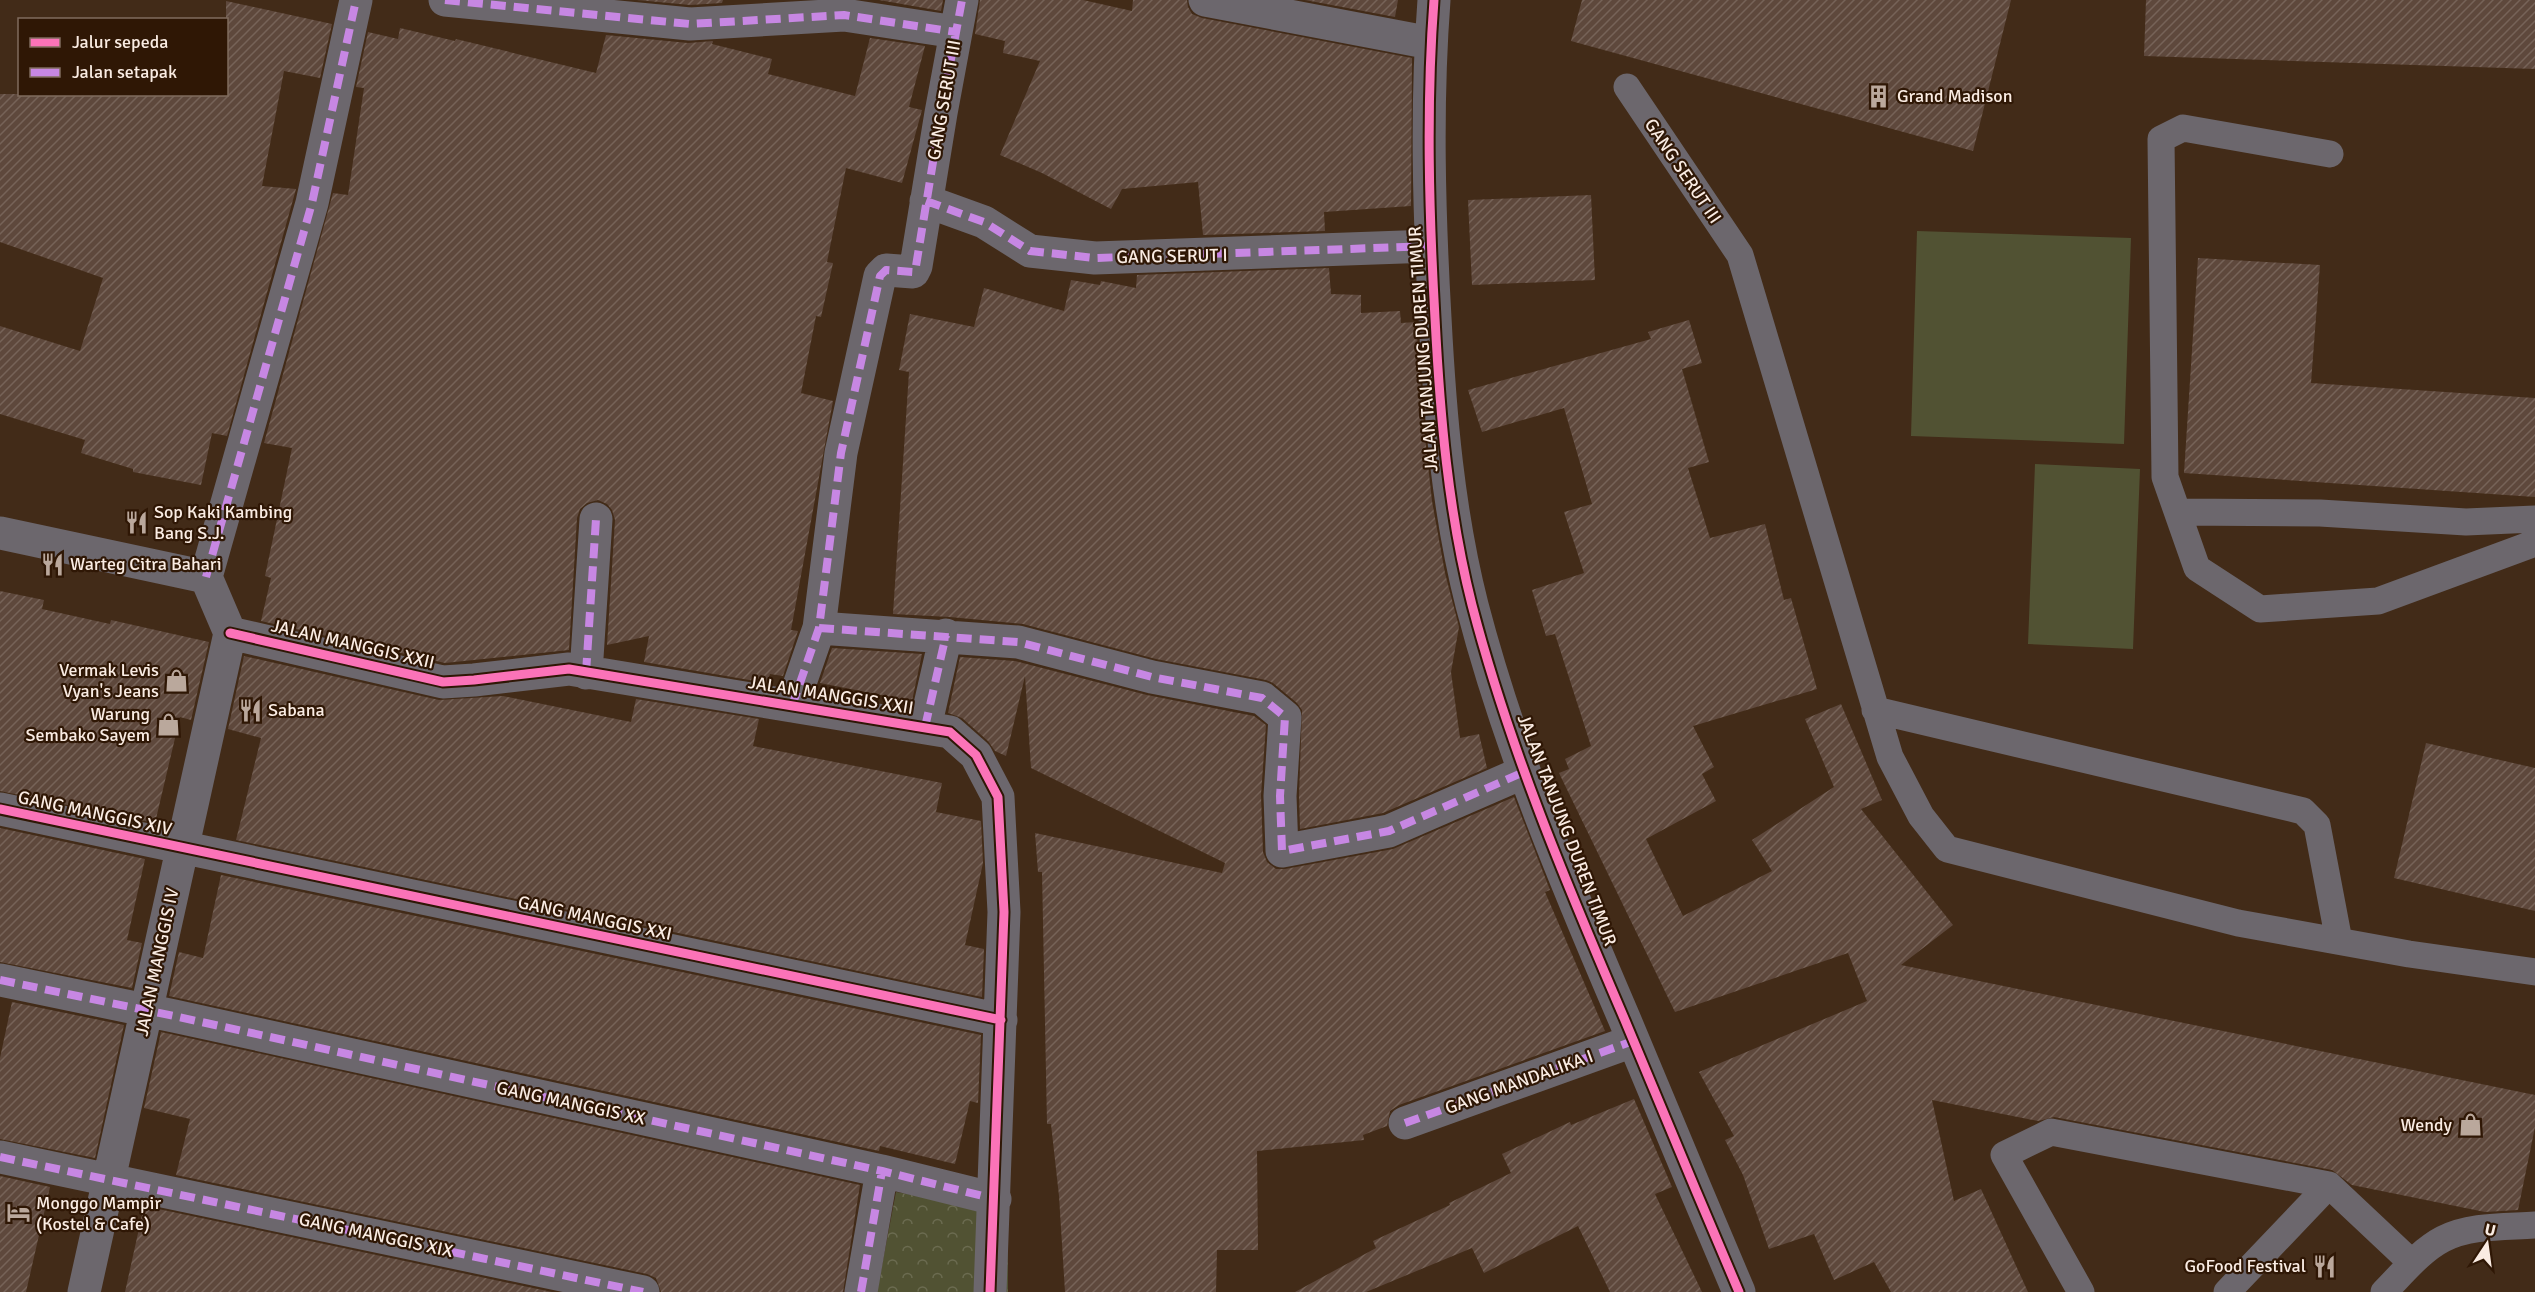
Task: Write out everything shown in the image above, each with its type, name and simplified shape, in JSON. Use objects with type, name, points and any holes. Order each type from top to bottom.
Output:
[{"type":"street","points":[[230,633],[206,577],[312,203],[356,0]]},
{"type":"street","points":[[445,0],[690,24],[844,15],[956,32]]},
{"type":"street","name":"GANG SERUT III","points":[[819,628],[841,453],[880,276],[886,270],[913,272],[919,256],[926,201],[962,0]]},
{"type":"street","points":[[1205,0],[1431,42]]},
{"type":"street","name":"JALAN TANJUNG DUREN TIMUR","points":[[1434,0],[1429,140],[1431,246],[1440,411],[1459,539],[1472,604],[1524,772],[1582,921],[1739,1292]]},
{"type":"street","name":"GANG SERUT I","points":[[926,201],[984,222],[1030,251],[1095,258],[1431,246]]},
{"type":"street","points":[[585,673],[596,519]]},
{"type":"street","points":[[0,533],[206,577]]},
{"type":"street","points":[[792,706],[819,628],[946,635],[1018,642],[1152,677],[1262,698],[1285,717],[1280,796],[1282,851],[1389,831],[1524,772]]},
{"type":"street","name":"JALAN MANGGIS XXII","points":[[230,633],[442,682],[569,669],[950,732],[976,755],[998,797],[1004,912],[990,1292]]},
{"type":"street","name":"JALAN MANGGIS IV","points":[[84,1292],[230,633]]},
{"type":"street","points":[[924,727],[946,635]]},
{"type":"street","name":"GANG MANGGIS XIV","points":[[0,809],[183,848]]},
{"type":"street","name":"GANG MANGGIS XXI","points":[[183,848],[1001,1020]]},
{"type":"street","name":"GANG MANGGIS XX","points":[[0,980],[882,1171],[995,1199]]},
{"type":"street","name":"GANG MANDALIKA I","points":[[1405,1123],[1633,1041]]},
{"type":"street","name":"GANG MANGGIS XIX","points":[[0,1156],[643,1292]]},
{"type":"street","points":[[861,1292],[882,1171]]},
{"type":"lane","name":"GANG SERUT III","points":[[1627,87],[1740,255],[1890,757],[1921,816],[1947,849],[2238,923],[2409,954],[2535,972]]},
{"type":"lane","points":[[2330,154],[2182,128],[2161,139],[2165,477],[2197,568],[2260,609],[2378,601],[2535,543]]},
{"type":"lane","points":[[2178,512],[2320,513],[2466,522],[2535,519]]},
{"type":"lane","points":[[1875,710],[2303,811],[2317,825],[2339,941]]},
{"type":"lane","points":[[2081,1292],[2004,1155],[2051,1132],[2329,1185],[2412,1263]]},
{"type":"lane","points":[[2227,1292],[2329,1185]]},
{"type":"lane","points":[[2384,1292],[2412,1263],[2443,1239],[2471,1230],[2535,1225]]},
{"type":"green space","points":[[1917,231],[2131,238],[2124,444],[1911,436]]},
{"type":"green space","points":[[2035,464],[2140,469],[2133,649],[2028,644]]},
{"type":"green space","points":[[896,1192],[1008,1211],[1008,1292],[877,1292]]},
{"type":"building","points":[[637,0],[723,0],[722,3],[690,5]]},
{"type":"building","points":[[879,0],[943,0],[941,11]]},
{"type":"building","points":[[980,0],[1083,0],[1132,11],[1133,0],[1187,0],[1192,14],[1202,18],[1412,58],[1411,206],[1324,212],[1325,231],[1203,235],[1198,182],[1122,189],[1111,209],[1042,173],[1000,155],[1040,61],[1003,53],[1005,41],[975,34]]},
{"type":"building","points":[[1305,0],[1398,0],[1395,17]]},
{"type":"building","name":"Grand Madison","points":[[1582,0],[2011,0],[1973,151],[1571,41]]},
{"type":"building","points":[[2146,0],[2535,0],[2535,69],[2144,56]]},
{"type":"building","points":[[226,1],[332,24],[320,78],[284,71],[262,186],[296,189],[227,436],[212,433],[201,485],[133,472],[133,469],[81,453],[85,440],[0,414],[0,326],[80,351],[103,278],[0,242],[0,94],[18,94],[18,96],[228,96],[228,18],[226,18]]},
{"type":"building","points":[[400,28],[455,41],[456,39],[596,73],[606,35],[688,43],[713,41],[712,44],[772,59],[768,74],[855,96],[870,38],[925,46],[909,107],[922,110],[902,183],[846,168],[827,262],[833,263],[821,317],[816,316],[801,393],[833,401],[791,630],[798,631],[783,676],[770,674],[767,683],[644,662],[649,636],[607,645],[615,520],[607,504],[598,500],[587,503],[580,509],[577,518],[569,650],[445,663],[261,621],[271,578],[265,576],[292,448],[264,443],[333,193],[348,195],[364,88],[356,87],[368,32],[398,39]]},
{"type":"building","points":[[1591,195],[1595,280],[1472,285],[1468,200]]},
{"type":"building","points":[[2198,258],[2320,265],[2311,383],[2535,398],[2535,497],[2184,473]]},
{"type":"building","points":[[1329,268],[1331,294],[1361,295],[1361,313],[1400,311],[1401,323],[1416,322],[1432,501],[1445,573],[1459,627],[1451,672],[1460,738],[1479,734],[1487,768],[1383,813],[1300,829],[1302,710],[1273,683],[1156,659],[1023,624],[893,614],[909,372],[899,370],[910,314],[974,327],[984,288],[1064,311],[1071,280],[1100,285],[1101,281],[1136,288],[1137,275]]},
{"type":"building","points":[[1689,320],[1702,363],[1682,369],[1709,462],[1688,468],[1710,538],[1765,524],[1784,600],[1791,598],[1817,689],[1693,726],[1714,767],[1702,774],[1716,801],[1646,839],[1683,916],[1772,871],[1752,840],[1834,787],[1805,719],[1841,704],[1882,800],[1861,809],[1953,925],[1901,965],[2535,1095],[2535,1127],[2518,1210],[2485,1212],[2352,1185],[2332,1170],[2054,1117],[2038,1121],[1932,1100],[1954,1201],[1981,1189],[2028,1292],[1891,1292],[1874,1262],[1834,1280],[1814,1234],[1769,1249],[1743,1175],[1725,1140],[1734,1136],[1699,1072],[1867,1001],[1848,953],[1675,1012],[1559,773],[1569,769],[1565,759],[1591,746],[1555,634],[1546,636],[1532,590],[1584,573],[1564,512],[1592,504],[1564,408],[1482,432],[1468,390],[1651,339],[1648,332]]},
{"type":"building","points":[[0,591],[44,600],[42,609],[110,624],[111,620],[209,642],[191,720],[180,717],[155,823],[0,791]]},
{"type":"building","points":[[832,648],[922,654],[912,701],[820,683]]},
{"type":"building","points":[[244,656],[439,700],[503,696],[631,722],[636,699],[759,719],[753,746],[942,783],[936,812],[981,821],[983,863],[965,945],[984,949],[982,997],[236,840],[261,738],[228,729]]},
{"type":"building","points":[[960,657],[1015,661],[1147,695],[1254,716],[1266,725],[1261,795],[1263,852],[1267,862],[1276,869],[1393,849],[1514,797],[1550,890],[1545,892],[1605,1031],[1399,1105],[1390,1111],[1387,1126],[1363,1135],[1364,1140],[1257,1151],[1258,1250],[1217,1250],[1216,1292],[1065,1292],[1059,1196],[1051,1124],[1047,1124],[1042,872],[1038,872],[1035,833],[1222,873],[1225,863],[1031,768],[1025,676],[1006,756],[995,751],[988,741],[962,718],[948,713]]},
{"type":"building","points":[[2426,743],[2535,768],[2535,911],[2394,878]]},
{"type":"building","points":[[0,828],[145,859],[127,940],[142,943],[132,988],[0,962]]},
{"type":"building","points":[[221,875],[981,1035],[978,1103],[970,1101],[955,1164],[880,1146],[879,1151],[169,996],[179,952],[203,958]]},
{"type":"building","points":[[12,1002],[124,1025],[95,1158],[0,1139],[0,1058]]},
{"type":"building","points":[[161,1032],[860,1185],[843,1292],[661,1292],[656,1278],[647,1274],[176,1175],[190,1119],[144,1108]]},
{"type":"building","points":[[1634,1099],[1672,1187],[1655,1194],[1702,1292],[1610,1292],[1578,1226],[1484,1273],[1472,1248],[1366,1292],[1295,1292],[1376,1248],[1373,1241],[1511,1173],[1502,1154],[1570,1122],[1571,1125]]},
{"type":"building","points":[[0,1176],[50,1187],[26,1292],[0,1292]]},
{"type":"building","points":[[144,1206],[552,1292],[125,1292]]},
{"type":"marked path","points":[[206,577],[312,203],[356,0]]},
{"type":"marked path","points":[[445,0],[690,24],[844,15],[956,32]]},
{"type":"marked path","points":[[792,706],[819,628],[841,453],[880,276],[886,270],[913,272],[916,266],[962,0]]},
{"type":"marked path","points":[[926,201],[984,222],[1030,251],[1095,258],[1431,246]]},
{"type":"marked path","points":[[586,673],[596,519]]},
{"type":"marked path","points":[[819,628],[1018,642],[1152,677],[1262,698],[1285,717],[1280,796],[1282,851],[1389,831],[1524,772]]},
{"type":"marked path","points":[[925,727],[946,635]]},
{"type":"marked path","points":[[0,980],[882,1171],[995,1199]]},
{"type":"marked path","points":[[1405,1123],[1633,1041]]},
{"type":"marked path","points":[[0,1157],[643,1292]]},
{"type":"marked path","points":[[861,1292],[882,1171]]},
{"type":"cycle path","points":[[1434,0],[1429,159],[1437,354],[1451,498],[1472,605],[1503,710],[1540,814],[1739,1292]]},
{"type":"cycle path","points":[[230,633],[443,682],[569,669],[950,732],[976,755],[998,797],[1004,912],[990,1292]]},
{"type":"cycle path","points":[[0,809],[1001,1020]]},
{"type":"place","name":"Grand Madison","points":[[1879,96]]},
{"type":"place","name":"Sop Kaki Kambing Bang S.J.","points":[[136,522]]},
{"type":"place","name":"Warteg Citra Bahari","points":[[52,564]]},
{"type":"place","name":"Vermak Levis Vyan's Jeans","points":[[177,680]]},
{"type":"place","name":"Sabana","points":[[250,710]]},
{"type":"place","name":"Warung Sembako Sayem","points":[[168,724]]},
{"type":"place","name":"Wendy","points":[[2470,1125]]},
{"type":"place","name":"Monggo Mampir (Kostel & Cafe)","points":[[18,1213]]},
{"type":"place","name":"GoFood Festival","points":[[2324,1266]]}]
